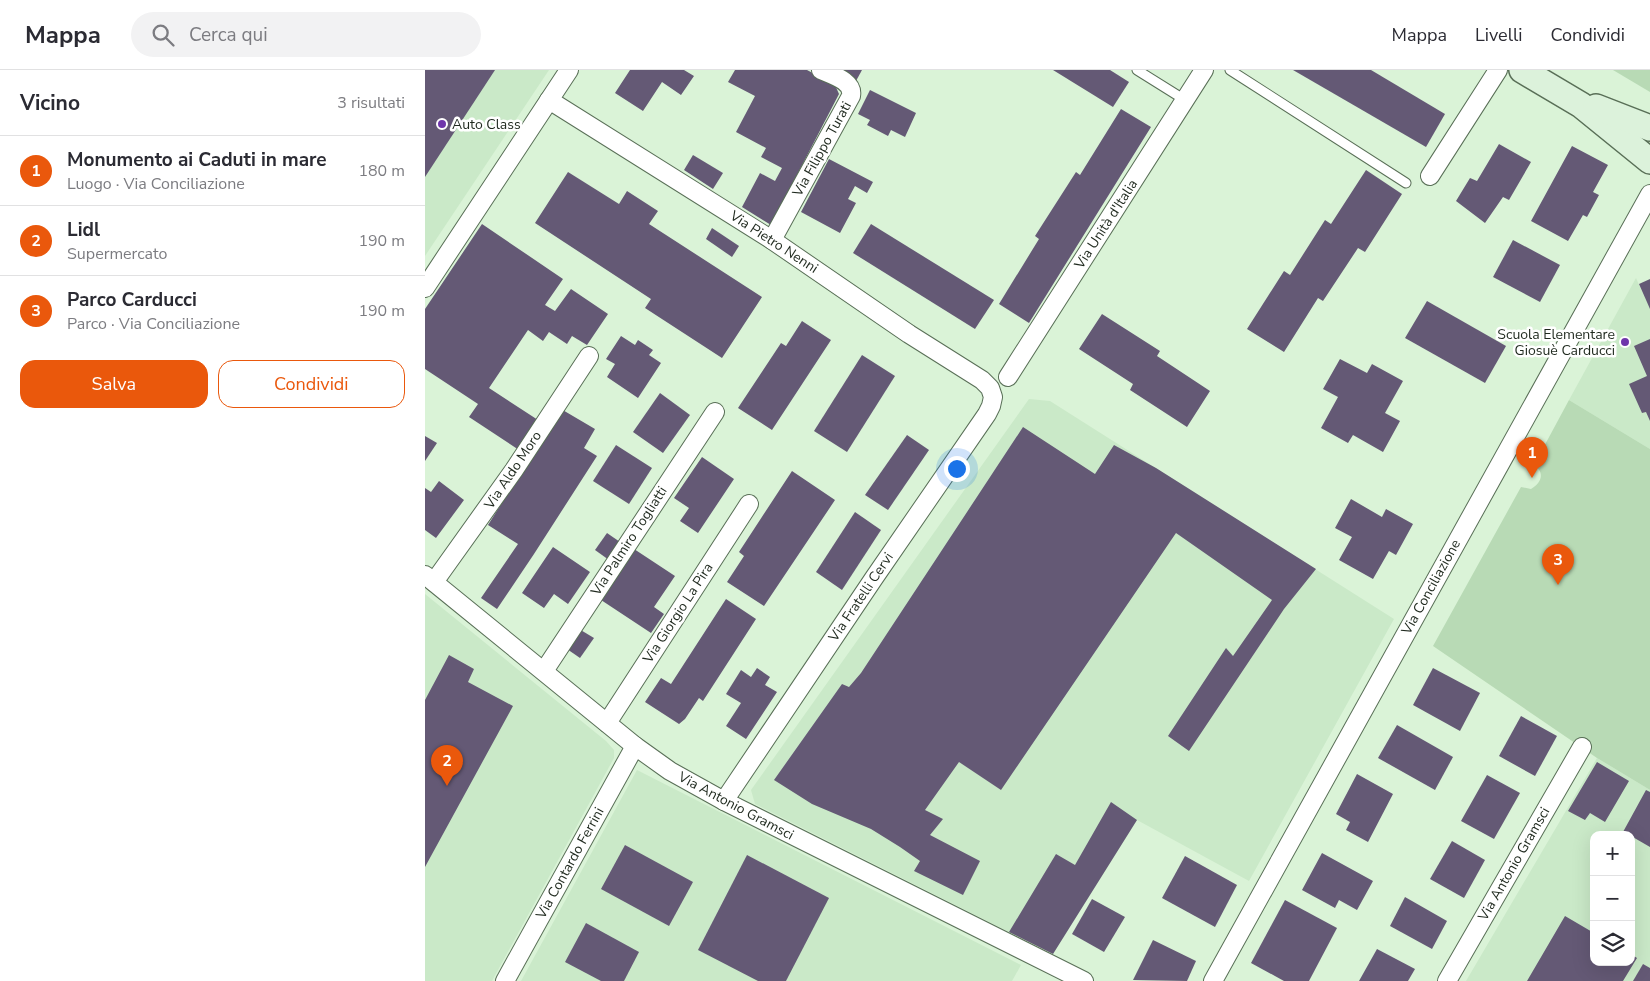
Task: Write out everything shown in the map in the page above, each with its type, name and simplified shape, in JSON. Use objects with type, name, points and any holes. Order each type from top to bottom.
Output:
[{"type":"street","points":[[425,288],[569,70]]},
{"type":"street","name":"Via Filippo Turati","points":[[771,240],[852,93],[848,84],[821,70]]},
{"type":"street","name":"Via Unità d'Italia","points":[[1008,377],[1204,70]]},
{"type":"street","points":[[1430,176],[1498,70]]},
{"type":"street","points":[[1522,70],[1570,97],[1600,119],[1650,161]]},
{"type":"street","points":[[1570,97],[1650,128]]},
{"type":"street","name":"Via Pietro Nenni","points":[[549,100],[771,240],[909,334],[982,380],[992,392]]},
{"type":"street","name":"Via Conciliazione","points":[[1213,981],[1650,194]]},
{"type":"street","name":"Via Aldo Moro","points":[[429,578],[514,470],[589,356]]},
{"type":"street","name":"Via Fratelli Cervi","points":[[724,801],[987,414],[992,402],[992,392]]},
{"type":"street","name":"Via Palmiro Togliatti","points":[[544,671],[715,412]]},
{"type":"street","name":"Via Giorgio La Pira","points":[[607,723],[749,504]]},
{"type":"street","name":"Via Antonio Gramsci","points":[[429,578],[635,746],[670,771],[724,801],[1083,981]]},
{"type":"street","name":"Via Contardo Ferrini","points":[[505,981],[635,746]]},
{"type":"street","name":"Via Antonio Gramsci","points":[[1447,981],[1582,747]]},
{"type":"lane","points":[[1137,70],[1185,100]]},
{"type":"lane","points":[[1230,70],[1407,183]]},
{"type":"shaded area","points":[[425,70],[549,70],[425,256]]},
{"type":"shaded area","points":[[1613,70],[1650,70],[1650,92]]},
{"type":"shaded area","name":"Scuola Elementare Giosuè Carducci","points":[[1636,278],[1644,296],[1650,294],[1650,449],[1569,400]]},
{"type":"shaded area","points":[[1029,399],[1050,401],[1394,619],[1249,881],[1137,820],[1053,954],[755,804],[751,790]]},
{"type":"shaded area","points":[[1569,400],[1650,449],[1650,790],[1597,758],[1433,646],[1521,487],[1531,489],[1540,481],[1540,471],[1534,465]]},
{"type":"shaded area","points":[[425,594],[606,741],[614,750],[614,758],[492,981],[425,981]]},
{"type":"shaded area","points":[[1597,758],[1650,790],[1650,981],[1466,981]]},
{"type":"shaded area","points":[[637,770],[1021,965],[1012,981],[521,981]]},
{"type":"building","name":"Auto Class","points":[[425,70],[495,70],[425,177]]},
{"type":"building","points":[[630,70],[684,70],[694,76],[681,95],[662,82],[643,111],[615,93]]},
{"type":"building","points":[[735,70],[807,70],[835,85],[839,94],[771,225],[742,207],[760,173],[775,181],[782,168],[761,157],[766,148],[736,132],[755,96],[728,82]]},
{"type":"building","points":[[833,70],[862,70],[856,81]]},
{"type":"building","points":[[1053,70],[1110,70],[1129,82],[1113,107]]},
{"type":"building","points":[[1293,70],[1371,70],[1445,114],[1426,147]]},
{"type":"building","points":[[870,90],[916,113],[905,137],[891,130],[888,136],[867,125],[870,120],[858,114]]},
{"type":"building","points":[[1121,109],[1151,127],[1029,323],[999,304],[1039,239],[1035,236],[1076,172],[1080,175]]},
{"type":"building","points":[[1499,144],[1531,162],[1509,200],[1503,197],[1485,223],[1456,201],[1470,178],[1477,181]]},
{"type":"building","points":[[1572,146],[1608,165],[1593,192],[1599,195],[1587,217],[1583,215],[1568,241],[1531,221]]},
{"type":"building","points":[[693,155],[723,173],[713,189],[684,170]]},
{"type":"building","points":[[829,159],[873,182],[867,193],[855,186],[848,199],[856,203],[840,233],[801,212]]},
{"type":"building","points":[[1366,170],[1402,194],[1365,252],[1358,248],[1323,301],[1318,298],[1284,352],[1247,329],[1284,271],[1290,275],[1325,220],[1331,224]]},
{"type":"building","points":[[568,172],[619,204],[627,191],[658,211],[649,224],[762,297],[722,358],[645,308],[651,299],[535,223]]},
{"type":"building","points":[[482,224],[563,279],[545,305],[555,311],[571,289],[608,314],[587,345],[572,336],[567,344],[549,332],[543,341],[528,330],[489,388],[538,420],[519,450],[469,417],[478,404],[425,369],[425,309]]},
{"type":"building","points":[[871,224],[994,300],[975,329],[853,253]]},
{"type":"building","points":[[712,228],[739,246],[732,257],[706,239]]},
{"type":"building","points":[[1513,240],[1560,265],[1540,302],[1493,277]]},
{"type":"building","points":[[1650,279],[1650,309],[1639,284]]},
{"type":"building","points":[[1427,301],[1506,346],[1485,383],[1405,338]]},
{"type":"building","points":[[1102,314],[1160,351],[1157,356],[1210,391],[1187,427],[1130,390],[1133,384],[1079,349]]},
{"type":"building","points":[[802,321],[831,340],[772,430],[738,408],[781,343],[786,346]]},
{"type":"building","points":[[621,336],[635,345],[638,340],[653,350],[649,355],[661,363],[638,398],[607,377],[615,364],[606,359]]},
{"type":"building","points":[[1650,339],[1650,421],[1646,412],[1642,413],[1629,384],[1647,376],[1634,346]]},
{"type":"building","points":[[862,355],[895,376],[847,452],[814,431]]},
{"type":"building","points":[[1340,359],[1367,373],[1372,364],[1403,381],[1385,413],[1400,421],[1383,452],[1353,435],[1348,443],[1321,428],[1338,397],[1323,389]]},
{"type":"building","points":[[660,393],[690,415],[663,453],[633,432]]},
{"type":"building","points":[[561,409],[595,429],[584,448],[597,456],[497,609],[481,598],[518,544],[488,525]]},
{"type":"building","points":[[1023,427],[1095,474],[1114,445],[1156,468],[1316,569],[1284,609],[1189,751],[1168,736],[1226,648],[1233,656],[1272,600],[1176,533],[1001,790],[959,762],[925,810],[943,819],[930,835],[980,861],[963,895],[914,871],[920,861],[871,829],[812,804],[774,780],[842,684],[849,687],[861,673]]},
{"type":"building","points":[[907,435],[929,450],[888,510],[865,495]]},
{"type":"building","points":[[425,436],[437,443],[425,461]]},
{"type":"building","points":[[616,445],[652,468],[629,504],[593,481]]},
{"type":"building","points":[[702,457],[734,479],[698,533],[680,521],[689,508],[674,498]]},
{"type":"building","points":[[792,471],[835,500],[764,606],[727,582],[744,556],[739,552]]},
{"type":"building","points":[[439,481],[464,500],[436,538],[425,530],[425,488],[431,492]]},
{"type":"building","points":[[1351,499],[1382,517],[1386,509],[1413,524],[1396,555],[1389,551],[1373,579],[1339,560],[1352,537],[1335,528]]},
{"type":"building","points":[[855,512],[881,530],[842,590],[816,572]]},
{"type":"building","points":[[607,533],[620,542],[609,560],[595,550]]},
{"type":"building","points":[[553,547],[590,572],[568,604],[554,594],[544,608],[522,593]]},
{"type":"building","points":[[631,547],[675,576],[654,607],[664,614],[651,633],[598,598]]},
{"type":"building","points":[[726,599],[756,619],[703,701],[699,698],[685,719],[679,724],[645,702],[661,678],[671,684]]},
{"type":"building","points":[[579,629],[594,638],[580,658],[567,649]]},
{"type":"building","points":[[449,655],[474,669],[468,682],[513,706],[425,867],[425,700]]},
{"type":"building","points":[[757,668],[770,677],[765,685],[777,692],[746,739],[726,726],[741,703],[726,694],[741,670],[751,677]]},
{"type":"building","points":[[1433,668],[1480,693],[1460,731],[1413,705]]},
{"type":"building","points":[[1521,716],[1557,736],[1535,776],[1499,756]]},
{"type":"building","points":[[1397,725],[1453,757],[1435,790],[1378,758]]},
{"type":"building","points":[[1597,762],[1629,781],[1605,822],[1590,813],[1585,820],[1568,811]]},
{"type":"building","points":[[1357,774],[1393,794],[1368,842],[1346,830],[1350,822],[1336,814]]},
{"type":"building","points":[[1487,775],[1520,793],[1494,839],[1461,821]]},
{"type":"building","points":[[1646,790],[1650,792],[1650,847],[1635,838],[1635,831],[1624,831]]},
{"type":"building","points":[[1111,802],[1137,820],[1053,954],[1009,932],[1056,854],[1075,865]]},
{"type":"building","points":[[1452,841],[1485,860],[1464,898],[1430,879]]},
{"type":"building","points":[[625,845],[693,882],[669,926],[601,889]]},
{"type":"building","points":[[1322,853],[1373,881],[1357,910],[1339,900],[1335,908],[1302,890]]},
{"type":"building","points":[[747,855],[829,898],[786,981],[758,981],[698,950]]},
{"type":"building","points":[[1185,856],[1237,885],[1215,927],[1162,898]]},
{"type":"building","points":[[1405,897],[1447,921],[1432,949],[1390,926]]},
{"type":"building","points":[[1092,899],[1125,917],[1104,952],[1072,934]]},
{"type":"building","points":[[1285,900],[1337,928],[1309,981],[1284,981],[1251,963]]},
{"type":"building","points":[[1565,916],[1590,931],[1590,966],[1632,966],[1623,981],[1527,981]]},
{"type":"building","points":[[586,923],[639,952],[624,981],[601,981],[565,962]]},
{"type":"building","points":[[1153,940],[1196,961],[1187,981],[1133,980]]},
{"type":"building","points":[[1377,949],[1415,969],[1408,981],[1359,981]]},
{"type":"building","points":[[1643,964],[1650,968],[1650,981],[1633,981]]},
{"type":"place","name":"Auto Class","points":[[442,124]]},
{"type":"place","name":"Scuola Elementare Giosuè Carducci","points":[[1625,342]]},
{"type":"place","name":"Monumento ai Caduti in mare","points":[[1532,478]]},
{"type":"place","name":"Parco Carducci","points":[[1558,585]]},
{"type":"place","name":"Lidl","points":[[447,786]]}]
